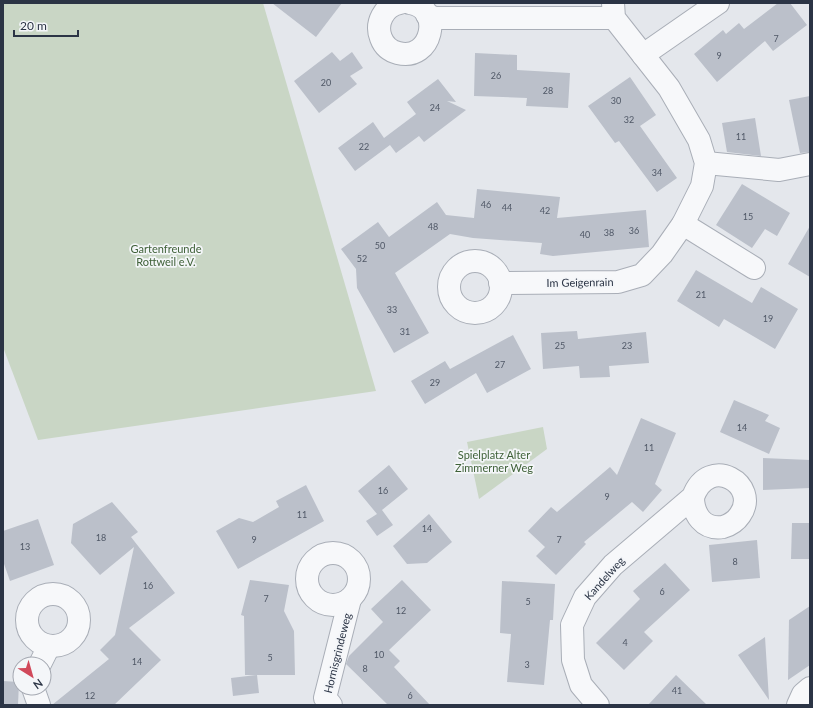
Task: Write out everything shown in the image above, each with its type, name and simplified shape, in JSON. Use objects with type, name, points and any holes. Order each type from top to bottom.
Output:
[{"type":"street","points":[[400,3],[388,8],[382,15],[379,24],[379,33],[382,41],[387,48],[394,52],[410,54],[418,51],[424,46],[431,31],[430,23],[419,9]]},
{"type":"street","points":[[643,55],[718,3]]},
{"type":"street","name":"Im Geigenrain","points":[[419,9],[435,18],[614,10],[643,55],[669,88],[699,140],[706,163],[702,186],[683,224],[662,254],[642,275],[618,282],[500,283]]},
{"type":"street","points":[[706,163],[779,170],[810,164]]},
{"type":"street","points":[[683,224],[754,268]]},
{"type":"street","name":"Kandelweg","points":[[598,705],[581,685],[573,660],[572,625],[585,597],[613,565],[693,496]]},
{"type":"street","name":"Hornisgrindeweg","points":[[331,705],[325,698],[350,599]]},
{"type":"street","points":[[798,705],[803,694],[810,688]]},
{"type":"green space","name":"Gartenfreunde Rottweil e.V.","points":[[3,3],[263,3],[376,391],[38,440],[3,347]]},
{"type":"green space","name":"Spielplatz Alter Zimmerner Weg","points":[[543,427],[547,449],[479,499],[467,442]]},
{"type":"building","points":[[272,3],[342,3],[316,37]]},
{"type":"building","points":[[778,3],[790,3],[807,25],[773,51],[765,41],[717,82],[694,54],[723,30],[726,34],[739,23],[744,29]]},
{"type":"building","points":[[332,52],[340,61],[352,52],[363,68],[350,76],[357,84],[319,113],[294,81]]},
{"type":"building","points":[[475,53],[517,55],[517,70],[570,73],[568,108],[526,106],[527,98],[474,96]]},
{"type":"building","points":[[630,77],[656,115],[640,126],[677,178],[657,192],[619,141],[615,143],[588,106]]},
{"type":"building","points":[[438,79],[456,102],[447,101],[466,110],[424,142],[419,136],[396,153],[390,145],[355,171],[338,148],[373,122],[384,138],[416,114],[407,102]]},
{"type":"building","points":[[810,96],[810,152],[800,153],[789,100]]},
{"type":"building","points":[[755,118],[761,156],[727,152],[722,123]]},
{"type":"building","points":[[742,184],[790,213],[777,236],[765,229],[752,248],[716,225]]},
{"type":"building","points":[[477,189],[560,197],[557,218],[646,210],[649,247],[553,256],[540,254],[542,243],[473,238],[450,234],[395,273],[429,333],[394,353],[357,288],[356,269],[341,249],[378,222],[389,237],[437,202],[446,215],[474,218]]},
{"type":"building","points":[[810,226],[810,277],[788,264]]},
{"type":"building","points":[[696,270],[752,303],[761,287],[798,309],[775,349],[724,319],[719,327],[677,301]]},
{"type":"building","points":[[577,331],[578,339],[646,332],[649,363],[609,366],[610,377],[580,378],[579,366],[543,369],[541,333]]},
{"type":"building","points":[[513,335],[531,369],[487,393],[476,373],[425,404],[411,381],[445,361],[450,369]]},
{"type":"building","points":[[734,400],[769,415],[765,421],[780,428],[769,454],[720,432]]},
{"type":"building","points":[[641,418],[676,433],[655,484],[662,490],[643,512],[632,502],[584,542],[586,544],[556,575],[536,556],[545,547],[528,531],[551,507],[557,512],[610,467],[617,475]]},
{"type":"building","points":[[763,458],[810,460],[810,488],[763,490]]},
{"type":"building","points":[[389,465],[408,489],[382,510],[393,525],[377,536],[366,521],[377,514],[358,491]]},
{"type":"building","points":[[306,485],[324,521],[238,569],[216,531],[239,518],[253,522],[279,507],[276,501]]},
{"type":"building","points":[[112,502],[138,532],[131,537],[175,593],[129,628],[161,660],[114,705],[52,705],[109,659],[100,650],[115,635],[134,547],[100,575],[71,543],[73,524]]},
{"type":"building","points":[[429,514],[452,542],[427,563],[407,564],[393,546]]},
{"type":"building","points":[[38,519],[54,565],[10,581],[3,561],[3,531]]},
{"type":"building","points":[[792,523],[810,523],[810,559],[791,559]]},
{"type":"building","points":[[757,540],[760,578],[712,582],[709,545]]},
{"type":"building","points":[[665,563],[690,590],[644,632],[653,641],[624,670],[596,643],[640,599],[633,591]]},
{"type":"building","points":[[250,580],[289,585],[284,611],[294,631],[295,675],[245,675],[244,616],[241,615]]},
{"type":"building","points":[[402,580],[431,610],[389,650],[400,661],[394,667],[430,705],[388,705],[346,664],[349,656],[383,622],[371,609]]},
{"type":"building","points":[[502,581],[555,584],[553,620],[550,620],[544,685],[507,682],[511,634],[500,633]]},
{"type":"building","points":[[810,606],[810,665],[788,680],[789,620]]},
{"type":"building","points":[[765,637],[769,700],[738,655]]},
{"type":"building","points":[[257,675],[259,693],[233,696],[231,678]]},
{"type":"building","points":[[676,675],[707,705],[648,705]]},
{"type":"building","points":[[3,681],[12,682],[12,696],[18,696],[18,705],[3,705]]}]
